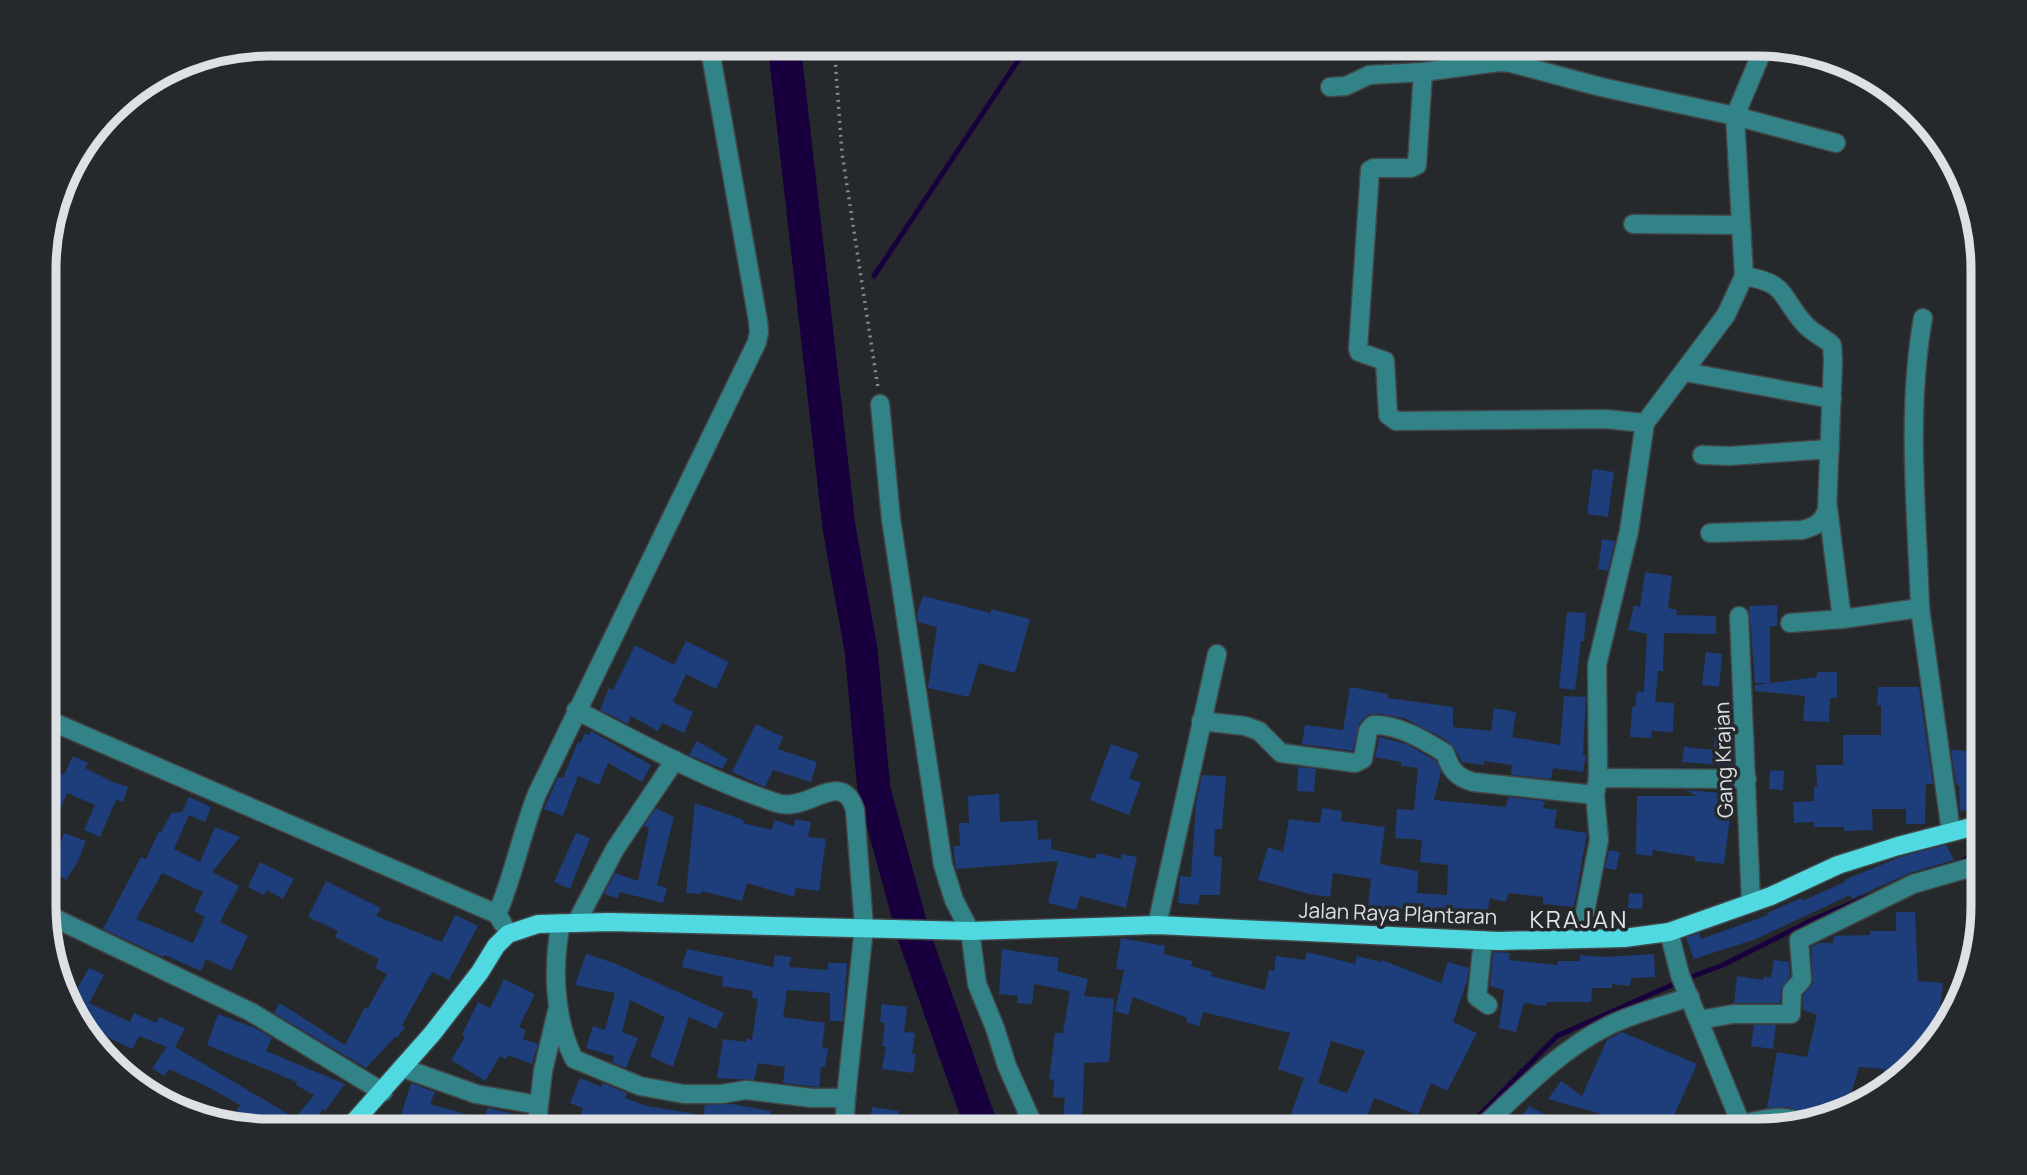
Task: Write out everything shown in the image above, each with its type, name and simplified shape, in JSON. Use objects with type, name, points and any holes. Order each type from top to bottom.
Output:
[{"type":"main road","name":"Jalan Raya Plantaran","points":[[508,934],[538,924],[569,923],[871,927],[965,931],[1157,925],[1483,940],[1624,939],[1669,932],[1771,896],[1838,865],[1971,827]]},
{"type":"main road","points":[[357,1119],[432,1034],[496,946],[508,934]]},
{"type":"street","points":[[497,914],[512,878],[528,815],[576,710],[745,368],[759,332],[711,56]]},
{"type":"street","points":[[1580,939],[1599,840],[1596,787],[1597,665],[1629,531],[1645,423],[1726,315],[1744,276],[1735,116],[1760,56]]},
{"type":"street","points":[[1329,87],[1346,86],[1369,75],[1511,63],[1601,88],[1735,116],[1836,143]]},
{"type":"street","points":[[1423,72],[1417,164],[1414,168],[1370,170],[1358,348],[1359,352],[1385,361],[1388,415],[1396,421],[1605,419],[1645,423]]},
{"type":"street","points":[[1633,225],[1741,225]]},
{"type":"street","points":[[1744,276],[1772,283],[1782,291],[1801,321],[1813,333],[1832,345],[1828,504],[1842,619]]},
{"type":"street","points":[[1923,318],[1916,356],[1913,415],[1920,608],[1951,832]]},
{"type":"street","points":[[1685,372],[1832,399]]},
{"type":"street","points":[[880,404],[891,519],[943,865],[965,931],[977,984],[1007,1066],[1031,1119]]},
{"type":"street","points":[[1702,455],[1730,456],[1830,449]]},
{"type":"street","points":[[1710,533],[1802,530],[1823,521],[1828,504]]},
{"type":"street","points":[[1790,623],[1920,608]]},
{"type":"street","name":"Gang Krajan","points":[[1739,616],[1751,903]]},
{"type":"street","points":[[1157,925],[1217,654]]},
{"type":"street","points":[[576,710],[754,796],[783,805],[801,803],[833,791],[849,795],[855,810],[871,927],[857,975],[845,1119]]},
{"type":"street","points":[[1201,721],[1259,730],[1281,752],[1355,763],[1363,759],[1368,731],[1373,725],[1383,725],[1428,742],[1445,752],[1449,767],[1459,778],[1473,782],[1596,787],[1747,779]]},
{"type":"street","points":[[56,723],[497,914],[508,934]]},
{"type":"street","points":[[675,760],[615,849],[555,950],[559,1004],[567,1045],[574,1059],[640,1086],[684,1094],[721,1094],[746,1090],[812,1098],[846,1098]]},
{"type":"street","points":[[1699,1020],[1732,1014],[1791,1014],[1792,991],[1802,980],[1799,940],[1913,884],[1971,867]]},
{"type":"street","points":[[57,919],[251,1012],[383,1092]]},
{"type":"street","points":[[1669,932],[1685,988],[1739,1119]]},
{"type":"street","points":[[1483,940],[1476,997],[1488,1005]]},
{"type":"street","points":[[1490,1119],[1573,1046],[1685,988]]},
{"type":"street","points":[[537,1119],[543,1071],[559,1004]]},
{"type":"street","points":[[403,1068],[476,1094],[538,1105]]},
{"type":"path","points":[[835,56],[842,153],[880,404]]},
{"type":"building","points":[[1593,469],[1614,472],[1608,517],[1587,514]]},
{"type":"building","points":[[1602,539],[1615,541],[1608,571],[1598,569]]},
{"type":"building","points":[[1645,572],[1672,576],[1668,608],[1677,610],[1676,615],[1716,616],[1716,634],[1664,633],[1663,671],[1658,671],[1655,702],[1674,703],[1673,732],[1652,731],[1651,738],[1630,737],[1632,707],[1635,707],[1637,691],[1644,692],[1647,634],[1628,630],[1634,605],[1640,607]]},
{"type":"building","points":[[923,596],[991,613],[991,609],[1030,619],[1015,673],[979,663],[969,697],[928,688],[937,627],[918,622],[917,614]]},
{"type":"building","points":[[1777,605],[1777,626],[1770,626],[1770,683],[1817,677],[1817,672],[1837,672],[1837,698],[1830,698],[1829,722],[1803,721],[1805,696],[1755,691],[1755,685],[1769,683],[1755,683],[1749,606]]},
{"type":"building","points":[[1567,612],[1586,613],[1575,690],[1559,688]]},
{"type":"building","points":[[686,641],[729,662],[716,689],[686,674],[673,702],[693,712],[684,733],[662,723],[658,731],[631,716],[628,724],[600,710],[609,688],[613,690],[635,645],[674,665]]},
{"type":"building","points":[[1706,652],[1722,654],[1719,687],[1702,685]]},
{"type":"building","points":[[1350,687],[1388,694],[1388,698],[1453,707],[1453,727],[1491,731],[1494,708],[1516,712],[1512,737],[1560,745],[1564,696],[1586,697],[1583,755],[1586,755],[1583,772],[1553,768],[1551,779],[1511,775],[1512,765],[1484,761],[1484,765],[1462,762],[1455,749],[1443,738],[1406,719],[1383,714],[1369,714],[1359,724],[1353,751],[1302,744],[1305,725],[1343,730]]},
{"type":"building","points":[[1878,687],[1919,687],[1933,784],[1926,784],[1925,824],[1906,824],[1906,809],[1872,809],[1873,830],[1844,831],[1844,827],[1814,827],[1814,822],[1794,823],[1793,802],[1814,801],[1814,787],[1817,787],[1816,765],[1843,765],[1843,735],[1881,735],[1881,706],[1877,705]]},
{"type":"building","points":[[1716,714],[1732,715],[1734,766],[1682,762],[1684,747],[1714,750]]},
{"type":"building","points":[[756,724],[783,737],[778,749],[817,762],[811,782],[773,770],[765,787],[732,772]]},
{"type":"building","points":[[591,731],[651,765],[642,782],[608,763],[599,785],[578,776],[563,816],[544,809],[558,777],[563,778],[578,742],[581,743],[585,733],[589,735]]},
{"type":"building","points":[[1379,737],[1406,744],[1436,761],[1441,772],[1434,800],[1506,807],[1508,797],[1545,801],[1543,808],[1557,810],[1554,828],[1587,833],[1574,907],[1543,904],[1543,897],[1508,893],[1506,902],[1490,898],[1487,915],[1468,912],[1467,925],[1443,924],[1443,913],[1384,908],[1383,917],[1367,915],[1371,879],[1333,873],[1330,897],[1258,880],[1268,847],[1283,852],[1289,819],[1320,823],[1322,808],[1342,811],[1341,821],[1385,827],[1380,864],[1418,871],[1417,893],[1447,895],[1448,865],[1420,862],[1422,840],[1395,838],[1397,809],[1414,810],[1418,768],[1401,766],[1401,762],[1375,757]]},
{"type":"building","points":[[697,741],[728,759],[722,769],[689,755]]},
{"type":"building","points":[[1111,744],[1139,754],[1129,778],[1141,783],[1129,815],[1090,800]]},
{"type":"building","points":[[1951,750],[1971,751],[1971,810],[1960,811],[1959,785],[1956,785]]},
{"type":"building","points":[[73,756],[88,763],[85,768],[128,787],[123,802],[116,800],[100,837],[84,830],[95,805],[67,793],[56,819],[56,771],[64,775]]},
{"type":"building","points":[[1298,767],[1316,769],[1314,792],[1297,791]]},
{"type":"building","points":[[1770,770],[1784,771],[1783,790],[1769,789]]},
{"type":"building","points":[[1202,775],[1226,776],[1222,829],[1215,829],[1214,856],[1222,857],[1220,895],[1200,895],[1198,905],[1178,903],[1180,876],[1191,877],[1196,802]]},
{"type":"building","points":[[1685,790],[1733,794],[1724,864],[1695,861],[1695,857],[1653,850],[1652,856],[1636,854],[1637,796],[1697,796]]},
{"type":"building","points":[[999,794],[1000,822],[1037,820],[1038,840],[1051,839],[1051,849],[1095,859],[1097,853],[1121,859],[1122,854],[1137,857],[1126,908],[1080,896],[1076,910],[1048,903],[1058,861],[956,869],[953,846],[960,846],[959,823],[969,823],[968,796]]},
{"type":"building","points":[[189,797],[211,807],[205,822],[189,815],[174,849],[200,862],[215,827],[240,837],[212,872],[239,886],[220,922],[248,936],[231,971],[206,959],[201,971],[165,955],[163,957],[103,929],[141,857],[146,859],[171,813],[182,812]],"holes":[[[162,873],[203,892],[194,911],[205,917],[193,943],[136,919]]]},
{"type":"building","points":[[695,803],[744,820],[743,823],[771,830],[775,820],[794,826],[795,819],[811,822],[808,837],[826,839],[819,891],[796,888],[794,897],[747,883],[742,901],[701,891],[701,894],[686,893]]},
{"type":"building","points":[[656,808],[674,817],[657,885],[667,888],[663,903],[620,892],[618,898],[604,894],[615,873],[638,881],[649,828],[644,826]]},
{"type":"building","points":[[64,833],[86,841],[66,880],[56,874],[56,854]]},
{"type":"building","points":[[576,833],[590,838],[570,889],[554,882]]},
{"type":"building","points":[[1946,845],[1954,860],[1910,873],[1852,899],[1850,895],[1756,939],[1694,959],[1686,938],[1699,933],[1701,939],[1768,915],[1767,913],[1801,898],[1802,901],[1903,856]]},
{"type":"building","points":[[1609,850],[1620,852],[1616,870],[1605,868]]},
{"type":"building","points":[[260,862],[294,879],[283,899],[267,890],[264,895],[248,887]]},
{"type":"building","points":[[326,881],[381,908],[376,916],[442,942],[455,915],[478,926],[449,980],[432,972],[402,1025],[405,1027],[366,1068],[274,1013],[280,1003],[345,1045],[365,1007],[368,1008],[387,974],[375,968],[379,959],[335,937],[338,931],[308,917]]},
{"type":"building","points":[[1629,893],[1643,894],[1642,909],[1628,908]]},
{"type":"building","points":[[1896,912],[1915,912],[1918,981],[1943,983],[1939,1019],[1927,1036],[1890,1073],[1884,1072],[1885,1069],[1859,1067],[1850,1098],[1805,1114],[1789,1107],[1767,1108],[1777,1052],[1807,1057],[1817,1015],[1803,1010],[1803,996],[1813,983],[1811,947],[1819,943],[1833,943],[1834,936],[1896,931]]},
{"type":"building","points":[[1121,938],[1165,946],[1164,954],[1192,961],[1191,966],[1212,972],[1211,976],[1265,990],[1269,970],[1274,971],[1276,956],[1305,960],[1307,952],[1355,964],[1357,956],[1381,962],[1382,960],[1441,983],[1448,962],[1469,968],[1453,1022],[1477,1033],[1447,1091],[1431,1083],[1418,1115],[1374,1098],[1366,1119],[1289,1119],[1304,1078],[1278,1069],[1290,1033],[1203,1012],[1199,1026],[1186,1022],[1187,1018],[1133,997],[1128,1015],[1115,1011],[1124,970],[1116,969]],"holes":[[[1331,1041],[1365,1051],[1347,1093],[1318,1083]]]},
{"type":"building","points":[[687,949],[773,967],[775,955],[791,957],[789,967],[828,970],[828,963],[847,963],[843,1021],[830,1021],[830,993],[787,990],[783,1017],[825,1023],[822,1047],[828,1048],[825,1067],[821,1067],[819,1087],[783,1083],[785,1067],[758,1063],[754,1080],[717,1078],[723,1039],[746,1042],[747,1038],[752,1040],[758,999],[752,998],[753,991],[722,986],[723,977],[682,967]]},
{"type":"building","points":[[1002,949],[1059,958],[1057,971],[1088,979],[1084,996],[1114,999],[1109,1062],[1084,1063],[1082,1119],[1063,1119],[1065,1098],[1053,1097],[1054,1080],[1049,1079],[1055,1033],[1063,1033],[1070,991],[1034,984],[1032,1004],[1017,1003],[1018,996],[999,994]]},
{"type":"building","points":[[1493,952],[1510,953],[1509,960],[1558,965],[1558,961],[1580,961],[1580,955],[1603,957],[1654,954],[1655,977],[1631,978],[1630,986],[1612,984],[1612,988],[1592,988],[1591,1002],[1547,1002],[1546,1006],[1524,1003],[1516,1032],[1499,1028],[1504,990],[1490,986]]},
{"type":"building","points":[[586,954],[614,963],[724,1013],[716,1029],[689,1017],[673,1067],[650,1056],[665,1017],[630,1000],[622,1032],[638,1038],[626,1068],[612,1062],[614,1056],[586,1048],[593,1026],[605,1030],[615,993],[575,985]]},
{"type":"building","points":[[1774,960],[1789,962],[1790,976],[1781,990],[1780,1003],[1734,1003],[1737,976],[1763,980],[1764,976],[1771,978]]},
{"type":"building","points":[[89,968],[104,975],[89,1003],[130,1022],[134,1013],[156,1023],[159,1017],[185,1028],[175,1047],[295,1118],[314,1095],[296,1085],[297,1082],[207,1045],[218,1014],[255,1028],[272,1038],[266,1051],[345,1084],[325,1111],[323,1109],[315,1119],[245,1117],[236,1112],[240,1105],[210,1088],[169,1069],[164,1076],[152,1068],[167,1047],[139,1036],[132,1049],[105,1036],[104,1040],[75,993]]},
{"type":"building","points":[[504,979],[535,994],[519,1027],[526,1030],[523,1039],[538,1044],[532,1064],[508,1055],[506,1059],[500,1056],[485,1081],[451,1060],[465,1037],[462,1035],[478,1002],[490,1008]]},
{"type":"building","points":[[882,1004],[907,1007],[904,1032],[915,1033],[913,1073],[882,1069],[886,1046],[882,1046],[885,1023],[880,1022]]},
{"type":"building","points":[[1754,1025],[1776,1025],[1773,1049],[1751,1046]]},
{"type":"building","points":[[1622,1032],[1697,1064],[1672,1119],[1619,1119],[1548,1099],[1561,1081],[1582,1096],[1607,1040]]},
{"type":"building","points":[[580,1078],[601,1087],[603,1083],[627,1093],[625,1098],[646,1106],[696,1114],[695,1119],[583,1119],[580,1118],[583,1108],[570,1103]]},
{"type":"building","points":[[411,1083],[435,1092],[430,1104],[483,1119],[400,1119]]},
{"type":"building","points":[[732,1104],[771,1111],[769,1119],[702,1119],[705,1105]]},
{"type":"building","points":[[1529,1106],[1554,1119],[1520,1119]]},
{"type":"building","points":[[872,1107],[899,1111],[897,1119],[870,1119]]},
{"type":"building","points":[[488,1108],[515,1114],[513,1119],[483,1119]]},
{"type":"waterway","points":[[785,56],[839,527],[861,650],[874,790],[913,933],[979,1119]]},
{"type":"waterway","points":[[874,276],[1021,56]]},
{"type":"waterway","points":[[1958,863],[1971,856]]},
{"type":"waterway","points":[[1476,1119],[1557,1036],[1723,965],[1814,919],[1874,894]]},
{"type":"district","name":"KRAJAN","points":[[1579,918]]}]
